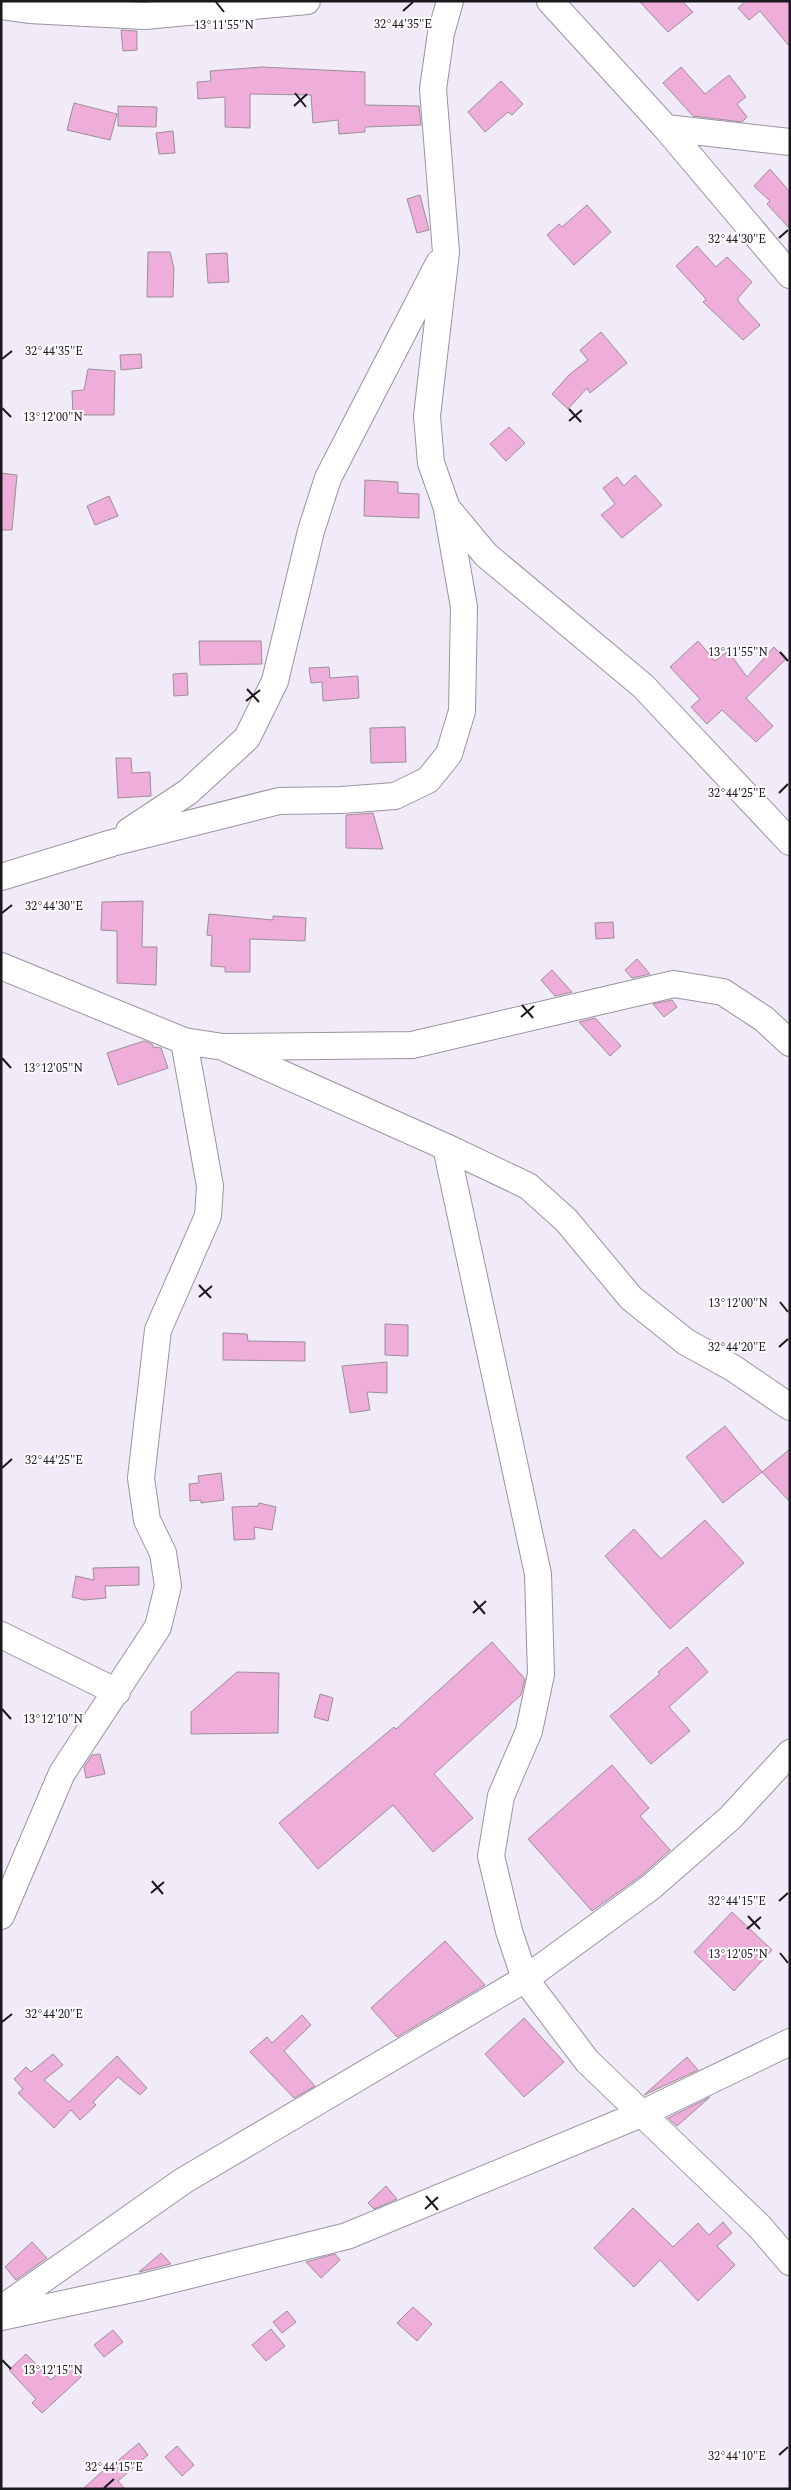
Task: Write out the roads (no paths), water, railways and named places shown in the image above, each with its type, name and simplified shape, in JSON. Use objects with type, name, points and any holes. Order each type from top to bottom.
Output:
[{"type":"street","points":[[1,6],[29,6],[145,16],[307,1]]},
{"type":"street","points":[[1,876],[112,843],[279,801],[341,800],[394,796],[428,780],[449,754],[462,711],[464,607],[447,508],[431,464],[428,416],[446,252],[432,89],[441,33],[450,1]]},
{"type":"street","points":[[550,1],[666,128],[790,275]]},
{"type":"street","points":[[666,128],[790,142]]},
{"type":"street","points":[[112,843],[188,792],[247,738],[275,681],[311,531],[328,478],[446,252]]},
{"type":"street","points":[[447,508],[486,555],[643,686],[790,842]]},
{"type":"street","points":[[1,966],[184,1041],[223,1047],[412,1045],[674,984],[723,992],[764,1019],[790,1043]]},
{"type":"street","points":[[1,1916],[62,1772],[158,1628],[168,1586],[163,1553],[147,1520],[141,1478],[158,1330],[208,1216],[210,1186],[184,1041]]},
{"type":"street","points":[[223,1047],[528,1186],[566,1220],[631,1298],[686,1342],[734,1368],[790,1407]]},
{"type":"street","points":[[446,1147],[538,1574],[541,1674],[528,1731],[501,1796],[491,1856],[510,1931],[525,1979],[587,2061],[760,2227],[790,2262]]},
{"type":"street","points":[[1,1635],[117,1692]]},
{"type":"street","points":[[1,2309],[183,2182],[525,1979],[651,1887],[730,1818],[790,1753]]},
{"type":"street","points":[[1,2317],[142,2287],[347,2236],[642,2114],[790,2042]]}]
